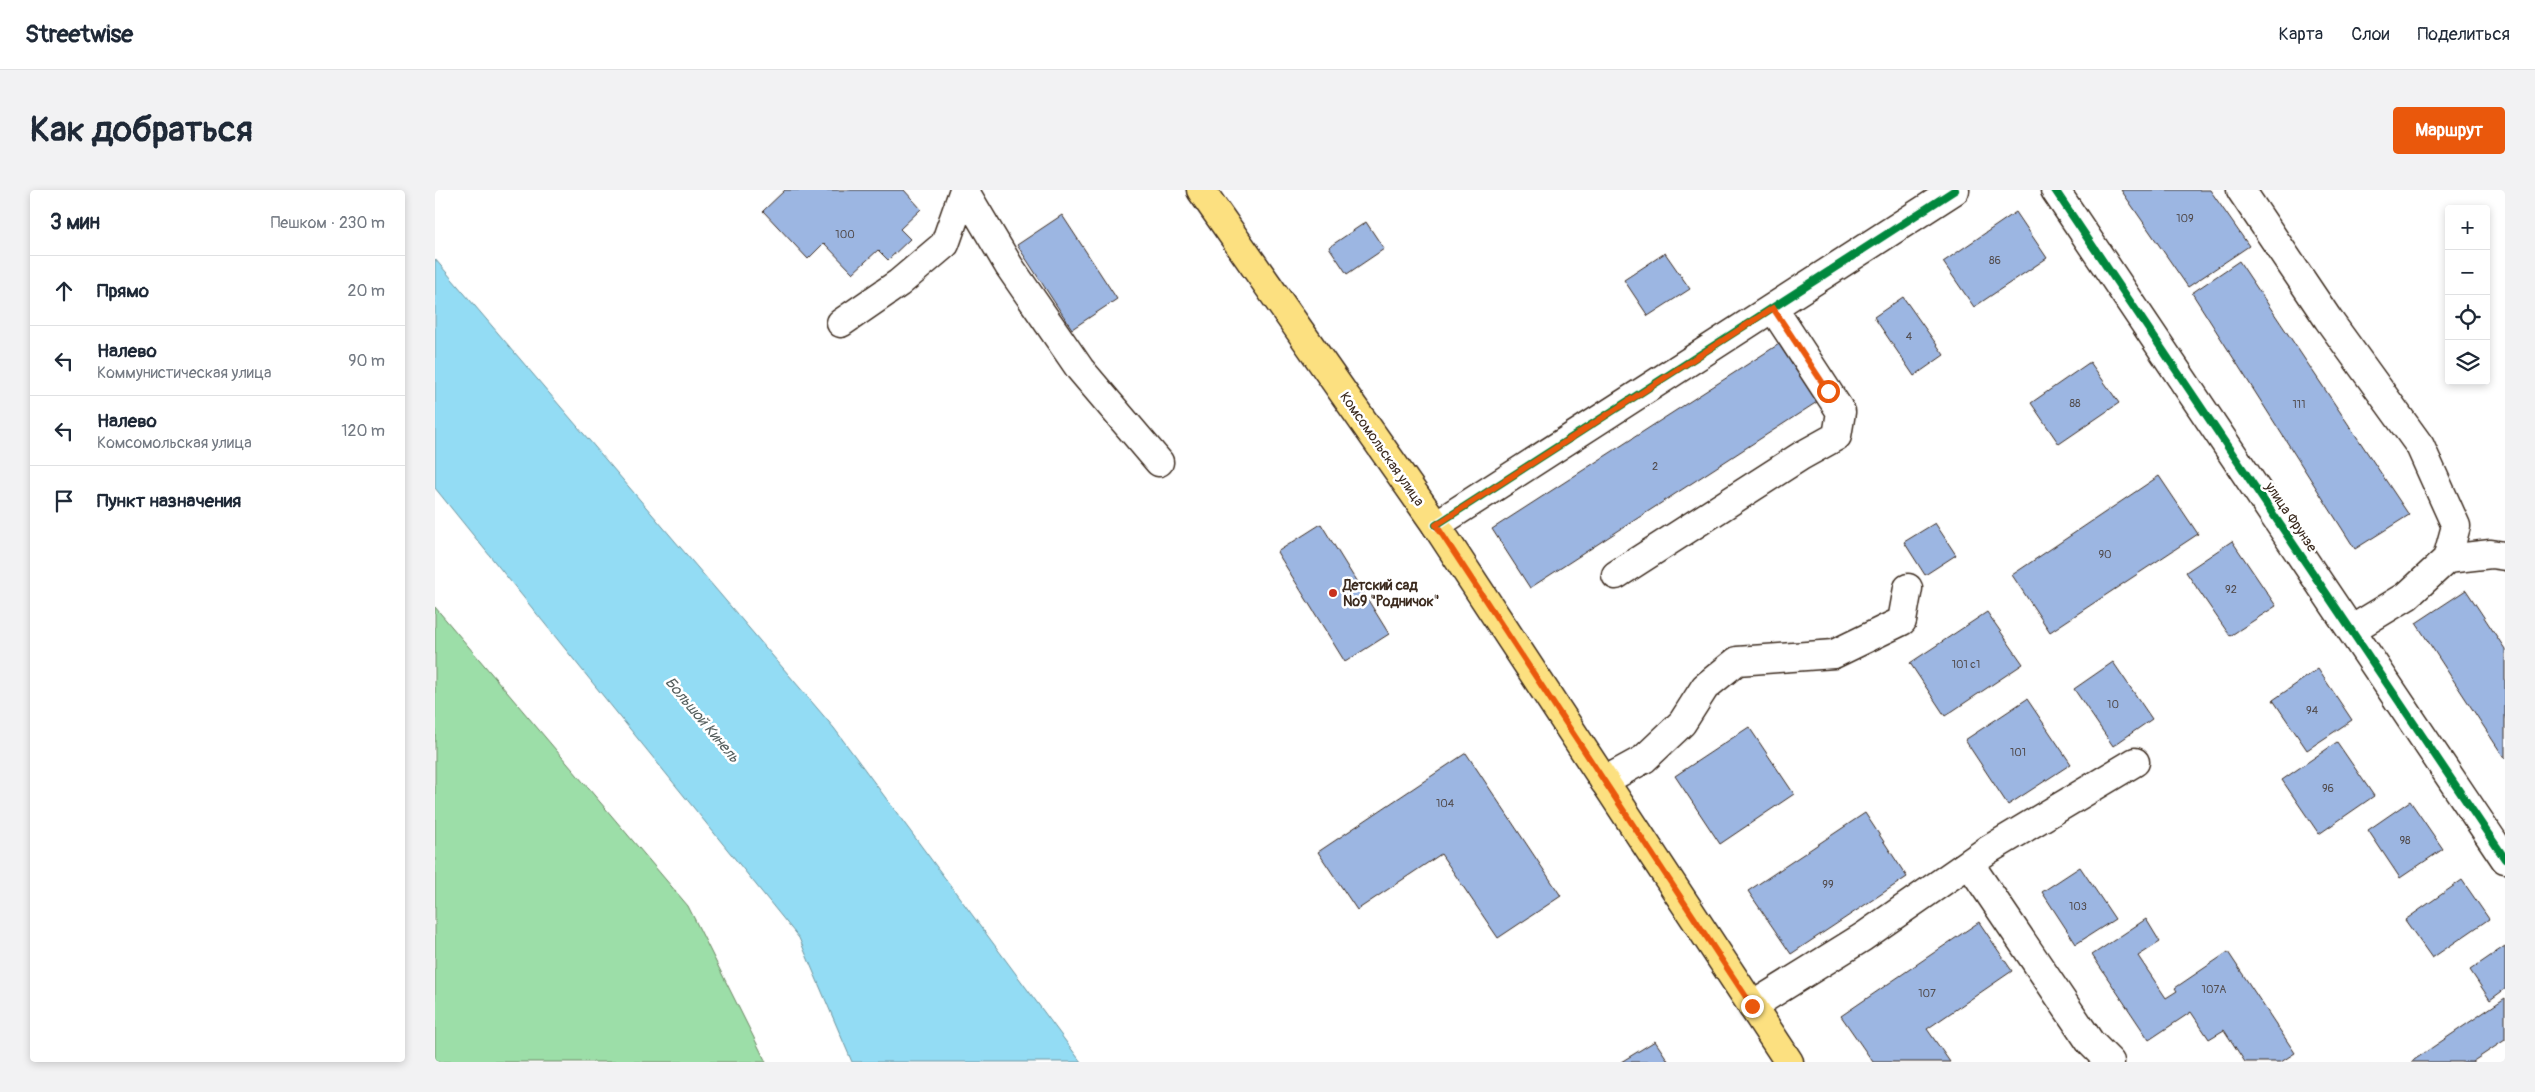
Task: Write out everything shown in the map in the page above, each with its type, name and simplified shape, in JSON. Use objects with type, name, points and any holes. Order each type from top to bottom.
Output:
[{"type":"main road","name":"Комсомольская улица","points":[[1201,190],[1436,525],[1789,1062]]},
{"type":"street","points":[[841,323],[899,283],[945,244],[964,190]]},
{"type":"street","points":[[964,190],[1009,266],[1080,370],[1159,462]]},
{"type":"street","points":[[1436,525],[1955,190]]},
{"type":"street","name":"улица Фрунзе","points":[[2055,190],[2505,859]]},
{"type":"street","points":[[2241,190],[2328,319],[2420,446],[2456,526],[2447,559],[2407,596],[2351,630]]},
{"type":"street","points":[[1616,575],[1801,456],[1837,436],[1841,412],[1773,308]]},
{"type":"street","points":[[2447,559],[2491,554],[2505,556]]},
{"type":"street","points":[[1604,781],[1644,759],[1681,723],[1705,687],[1737,661],[1834,654],[1902,622],[1908,588]]},
{"type":"street","points":[[1752,1006],[1863,936],[1969,863],[2135,762]]},
{"type":"street","points":[[1969,863],[2090,1042],[2111,1062]]},
{"type":"green space","points":[[435,607],[688,906],[766,1062],[435,1062]]},
{"type":"water","name":"Большой Кинель","points":[[435,259],[834,728],[1081,1062],[852,1062],[799,938],[435,488]]},
{"type":"building","points":[[785,190],[904,190],[921,209],[900,229],[910,239],[888,260],[878,250],[853,273],[824,243],[808,259],[763,211]]},
{"type":"building","points":[[2121,190],[2210,190],[2249,246],[2188,287]]},
{"type":"building","points":[[2016,212],[2047,258],[1974,307],[1943,262]]},
{"type":"building","points":[[1062,215],[1117,299],[1072,329],[1017,245]]},
{"type":"building","points":[[1366,222],[1384,249],[1347,274],[1329,247]]},
{"type":"building","points":[[1665,253],[1690,289],[1648,316],[1624,280]]},
{"type":"building","points":[[2239,261],[2409,515],[2355,549],[2192,293]]},
{"type":"building","points":[[1903,297],[1944,355],[1914,376],[1874,317]]},
{"type":"building","points":[[1779,344],[1817,402],[1530,588],[1492,529]]},
{"type":"building","points":[[2090,362],[2119,403],[2059,444],[2031,403]]},
{"type":"building","points":[[2159,476],[2198,534],[2050,632],[2012,575]]},
{"type":"building","points":[[1935,523],[1956,555],[1925,575],[1904,542]]},
{"type":"building","name":"Детский сад №9 \"Родничок\"","points":[[1321,524],[1389,634],[1345,662],[1277,552]]},
{"type":"building","points":[[2232,541],[2276,606],[2230,636],[2186,572]]},
{"type":"building","points":[[2466,590],[2505,649],[2505,759],[2416,623]]},
{"type":"building","points":[[1987,612],[2023,664],[1945,716],[1910,663]]},
{"type":"building","points":[[2113,662],[2152,719],[2113,746],[2074,689]]},
{"type":"building","points":[[2318,669],[2352,720],[2307,750],[2273,700]]},
{"type":"building","points":[[2027,699],[2071,764],[2008,805],[1965,740]]},
{"type":"building","points":[[1749,727],[1794,794],[1720,844],[1675,776]]},
{"type":"building","points":[[2337,742],[2374,796],[2319,834],[2282,780]]},
{"type":"building","points":[[1466,753],[1561,896],[1498,938],[1441,854],[1357,910],[1318,852]]},
{"type":"building","points":[[2410,801],[2443,849],[2400,878],[2368,830]]},
{"type":"building","points":[[1865,813],[1907,877],[1791,954],[1748,891]]},
{"type":"building","points":[[2080,867],[2115,919],[2076,944],[2042,892]]},
{"type":"building","points":[[2462,880],[2489,919],[2432,958],[2405,920]]},
{"type":"building","points":[[2146,919],[2160,942],[2138,956],[2166,998],[2177,991],[2175,988],[2228,952],[2295,1053],[2281,1062],[2245,1062],[2224,1030],[2209,1039],[2191,1012],[2149,1040],[2092,955]]},
{"type":"building","points":[[1979,922],[2012,971],[1927,1029],[1950,1062],[1873,1062],[1841,1016]]},
{"type":"building","points":[[2505,946],[2505,989],[2490,1000],[2470,970]]},
{"type":"building","points":[[2505,998],[2505,1040],[2472,1062],[2411,1062]]},
{"type":"building","points":[[1655,1041],[1669,1062],[1621,1062]]},
{"type":"cycle path","points":[[1436,525],[1955,190]]},
{"type":"cycle path","points":[[2055,190],[2505,859]]},
{"type":"place","name":"Детский сад №9 \"Родничок\"","points":[[1333,593]]},
{"type":"route","points":[[1752,1006],[1436,525],[1773,308],[1828,391]]}]
